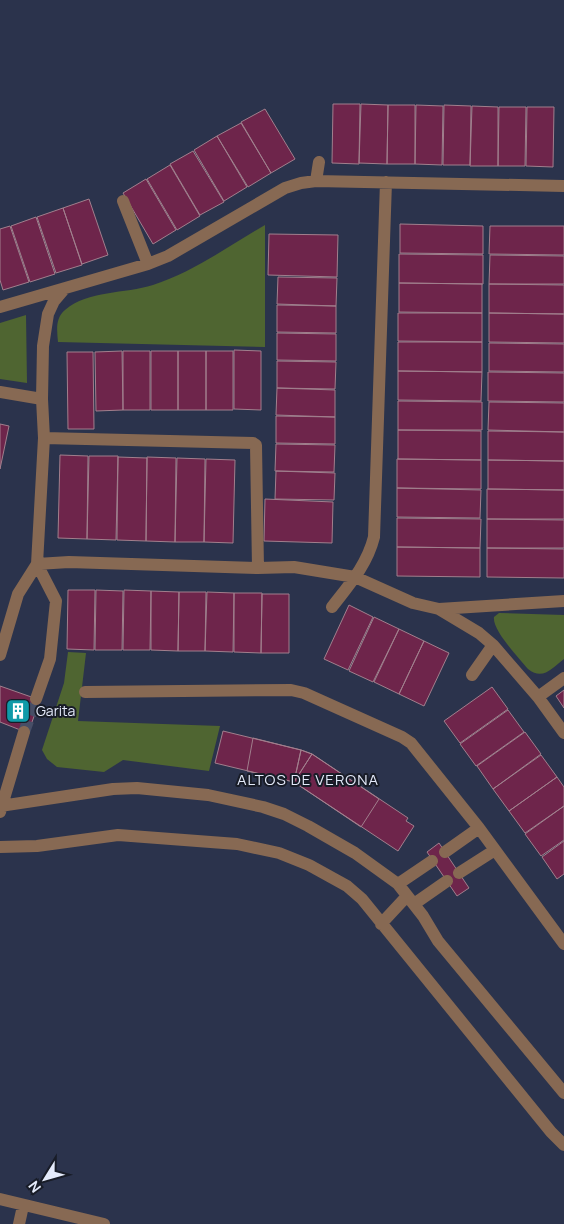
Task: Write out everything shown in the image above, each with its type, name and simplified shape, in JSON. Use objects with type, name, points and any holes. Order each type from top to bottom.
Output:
[{"type":"street","points":[[316,181],[319,162]]},
{"type":"street","points":[[0,307],[148,264],[168,256],[285,188],[301,183],[316,181],[564,186]]},
{"type":"street","points":[[332,607],[356,577],[367,559],[374,537],[386,182]]},
{"type":"street","points":[[122,201],[148,264]]},
{"type":"street","points":[[0,655],[18,594],[37,564],[44,438],[42,399],[46,322],[50,307],[65,288]]},
{"type":"street","points":[[0,392],[42,399]]},
{"type":"street","points":[[44,438],[252,443],[256,445],[258,568]]},
{"type":"street","points":[[37,564],[68,562],[294,568],[356,577],[413,603],[439,609],[564,601]]},
{"type":"street","points":[[36,699],[50,659],[56,601],[37,564]]},
{"type":"street","points":[[439,609],[479,633],[493,645],[538,697],[564,733]]},
{"type":"street","points":[[472,675],[493,645]]},
{"type":"street","points":[[538,697],[564,678]]},
{"type":"street","points":[[85,692],[291,690],[304,693],[402,737],[411,743],[479,828],[564,944]]},
{"type":"street","points":[[24,732],[0,808],[121,788],[208,795],[237,800],[284,814],[355,853],[398,884],[423,916],[438,941],[564,1093]]},
{"type":"street","points":[[445,852],[479,828]]},
{"type":"street","points":[[0,847],[37,846],[118,834],[238,844],[279,854],[309,865],[347,886],[362,900],[545,1125],[564,1145]]},
{"type":"street","points":[[459,873],[495,850]]},
{"type":"street","points":[[398,884],[432,861]]},
{"type":"street","points":[[381,924],[411,900],[447,882]]},
{"type":"street","points":[[0,1199],[104,1224]]},
{"type":"street","points":[[19,1224],[24,1206]]},
{"type":"green space","points":[[265,225],[265,347],[58,342],[57,325],[60,317],[65,310],[74,304],[96,296],[142,288],[168,280],[210,258]]},
{"type":"green space","points":[[26,315],[27,383],[0,379],[0,323]]},
{"type":"green space","points":[[499,613],[564,615],[564,659],[547,672],[538,674],[528,669],[497,629],[494,617]]},
{"type":"green space","points":[[68,652],[86,653],[78,721],[220,726],[209,771],[123,760],[104,772],[57,767],[47,759],[42,750],[64,683]]},
{"type":"building","points":[[333,104],[360,104],[359,164],[332,163]]},
{"type":"building","points":[[361,104],[388,105],[387,164],[359,163]]},
{"type":"building","points":[[388,105],[415,105],[415,164],[387,164]]},
{"type":"building","points":[[416,105],[443,106],[442,165],[415,164]]},
{"type":"building","points":[[444,105],[471,106],[470,165],[443,165]]},
{"type":"building","points":[[472,106],[498,107],[498,166],[470,166]]},
{"type":"building","points":[[499,107],[526,107],[525,166],[498,166]]},
{"type":"building","points":[[527,107],[554,107],[553,167],[526,166]]},
{"type":"building","points":[[265,109],[295,159],[271,173],[241,122]]},
{"type":"building","points":[[241,123],[271,173],[248,187],[217,136]]},
{"type":"building","points":[[217,136],[247,187],[224,201],[194,150]]},
{"type":"building","points":[[193,151],[224,202],[200,215],[170,164]]},
{"type":"building","points":[[170,165],[200,216],[177,230],[147,179]]},
{"type":"building","points":[[146,179],[176,230],[153,244],[123,193]]},
{"type":"building","points":[[89,199],[108,255],[82,264],[63,208]]},
{"type":"building","points":[[63,208],[82,265],[56,273],[37,217]]},
{"type":"building","points":[[36,217],[55,274],[30,282],[11,226]]},
{"type":"building","points":[[400,224],[483,226],[483,254],[400,253]]},
{"type":"building","points":[[10,226],[29,282],[3,290],[0,280],[0,229]]},
{"type":"building","points":[[490,226],[564,226],[564,255],[489,254]]},
{"type":"building","points":[[269,234],[338,235],[337,277],[268,275]]},
{"type":"building","points":[[399,254],[483,255],[483,284],[399,283]]},
{"type":"building","points":[[490,255],[564,256],[564,284],[489,284]]},
{"type":"building","points":[[278,277],[337,278],[336,306],[277,304]]},
{"type":"building","points":[[399,283],[482,284],[482,313],[399,312]]},
{"type":"building","points":[[489,284],[564,285],[564,314],[489,313]]},
{"type":"building","points":[[277,305],[336,306],[336,333],[277,332]]},
{"type":"building","points":[[398,313],[482,313],[482,342],[398,341]]},
{"type":"building","points":[[489,313],[564,314],[564,343],[489,342]]},
{"type":"building","points":[[277,333],[336,334],[336,361],[277,360]]},
{"type":"building","points":[[398,342],[482,342],[482,372],[398,371]]},
{"type":"building","points":[[489,343],[564,344],[564,372],[489,371]]},
{"type":"building","points":[[234,350],[261,351],[261,410],[234,409]]},
{"type":"building","points":[[122,351],[123,410],[96,411],[95,352]]},
{"type":"building","points":[[123,351],[150,351],[150,410],[123,410]]},
{"type":"building","points":[[151,351],[178,351],[178,410],[151,410]]},
{"type":"building","points":[[178,351],[206,351],[206,410],[178,410]]},
{"type":"building","points":[[206,351],[233,351],[233,410],[206,410]]},
{"type":"building","points":[[67,352],[93,352],[94,429],[68,429]]},
{"type":"building","points":[[277,361],[336,362],[335,389],[277,388]]},
{"type":"building","points":[[398,371],[482,372],[481,401],[398,400]]},
{"type":"building","points":[[488,372],[564,373],[564,402],[488,401]]},
{"type":"building","points":[[277,388],[335,390],[335,417],[276,415]]},
{"type":"building","points":[[398,401],[482,402],[482,430],[398,430]]},
{"type":"building","points":[[489,402],[564,403],[564,432],[488,430]]},
{"type":"building","points":[[276,416],[335,417],[335,444],[276,443]]},
{"type":"building","points":[[0,424],[9,426],[0,469]]},
{"type":"building","points":[[398,430],[481,431],[481,460],[398,459]]},
{"type":"building","points":[[488,431],[564,432],[564,461],[488,460]]},
{"type":"building","points":[[276,444],[335,445],[334,472],[275,471]]},
{"type":"building","points":[[60,455],[88,456],[87,539],[58,538]]},
{"type":"building","points":[[89,456],[118,456],[116,540],[87,539]]},
{"type":"building","points":[[118,457],[147,458],[146,541],[117,540]]},
{"type":"building","points":[[147,457],[176,458],[175,542],[146,541]]},
{"type":"building","points":[[177,458],[205,459],[204,542],[175,542]]},
{"type":"building","points":[[206,459],[235,460],[233,543],[204,542]]},
{"type":"building","points":[[397,459],[481,460],[481,489],[397,488]]},
{"type":"building","points":[[488,460],[564,461],[564,490],[488,489]]},
{"type":"building","points":[[276,471],[335,473],[334,500],[275,499]]},
{"type":"building","points":[[397,488],[481,490],[480,518],[397,517]]},
{"type":"building","points":[[487,489],[564,490],[564,519],[487,519]]},
{"type":"building","points":[[265,499],[333,502],[332,543],[264,541]]},
{"type":"building","points":[[397,518],[481,519],[480,548],[397,547]]},
{"type":"building","points":[[487,519],[564,520],[564,548],[487,548]]},
{"type":"building","points":[[397,547],[480,548],[480,577],[397,576]]},
{"type":"building","points":[[487,548],[564,549],[564,578],[487,577]]},
{"type":"building","points":[[68,590],[95,590],[94,650],[67,649]]},
{"type":"building","points":[[96,590],[123,591],[122,650],[95,650]]},
{"type":"building","points":[[124,590],[151,591],[150,650],[123,650]]},
{"type":"building","points":[[151,591],[179,592],[178,651],[151,650]]},
{"type":"building","points":[[179,592],[206,592],[205,651],[178,651]]},
{"type":"building","points":[[207,592],[234,593],[233,652],[205,651]]},
{"type":"building","points":[[234,593],[262,593],[261,653],[234,652]]},
{"type":"building","points":[[262,594],[289,594],[289,653],[261,653]]},
{"type":"building","points":[[349,605],[373,617],[348,670],[324,659]]},
{"type":"building","points":[[374,617],[399,629],[373,682],[349,671]]},
{"type":"building","points":[[399,629],[424,641],[399,694],[374,682]]},
{"type":"building","points":[[424,641],[449,653],[424,706],[399,694]]},
{"type":"building","name":"Garita","points":[[0,686],[40,700],[28,733],[0,722]]},
{"type":"building","points":[[492,687],[508,709],[460,743],[444,721]]},
{"type":"building","points":[[564,690],[564,708],[556,696]]},
{"type":"building","points":[[508,710],[524,732],[476,766],[460,744]]},
{"type":"building","points":[[223,731],[301,750],[294,782],[215,763]]},
{"type":"building","points":[[525,732],[541,754],[493,789],[477,766]]},
{"type":"building","points":[[253,738],[312,754],[379,799],[361,827],[294,782],[247,771]]},
{"type":"building","points":[[301,750],[312,754],[294,782]]},
{"type":"building","points":[[312,754],[408,818],[406,821],[414,826],[398,851],[294,782]]},
{"type":"building","points":[[541,755],[557,777],[509,811],[493,789]]},
{"type":"building","points":[[557,777],[564,787],[564,806],[525,833],[509,811]]},
{"type":"building","points":[[564,806],[564,840],[541,856],[525,834]]},
{"type":"building","points":[[564,841],[564,874],[557,879],[542,857]]},
{"type":"building","points":[[439,843],[469,888],[457,896],[427,852]]},
{"type":"tunnel","points":[[24,732],[36,699]]},
{"type":"place","name":"Garita","points":[[18,711]]},
{"type":"district","name":"ALTOS DE VERONA","points":[[308,780]]}]
